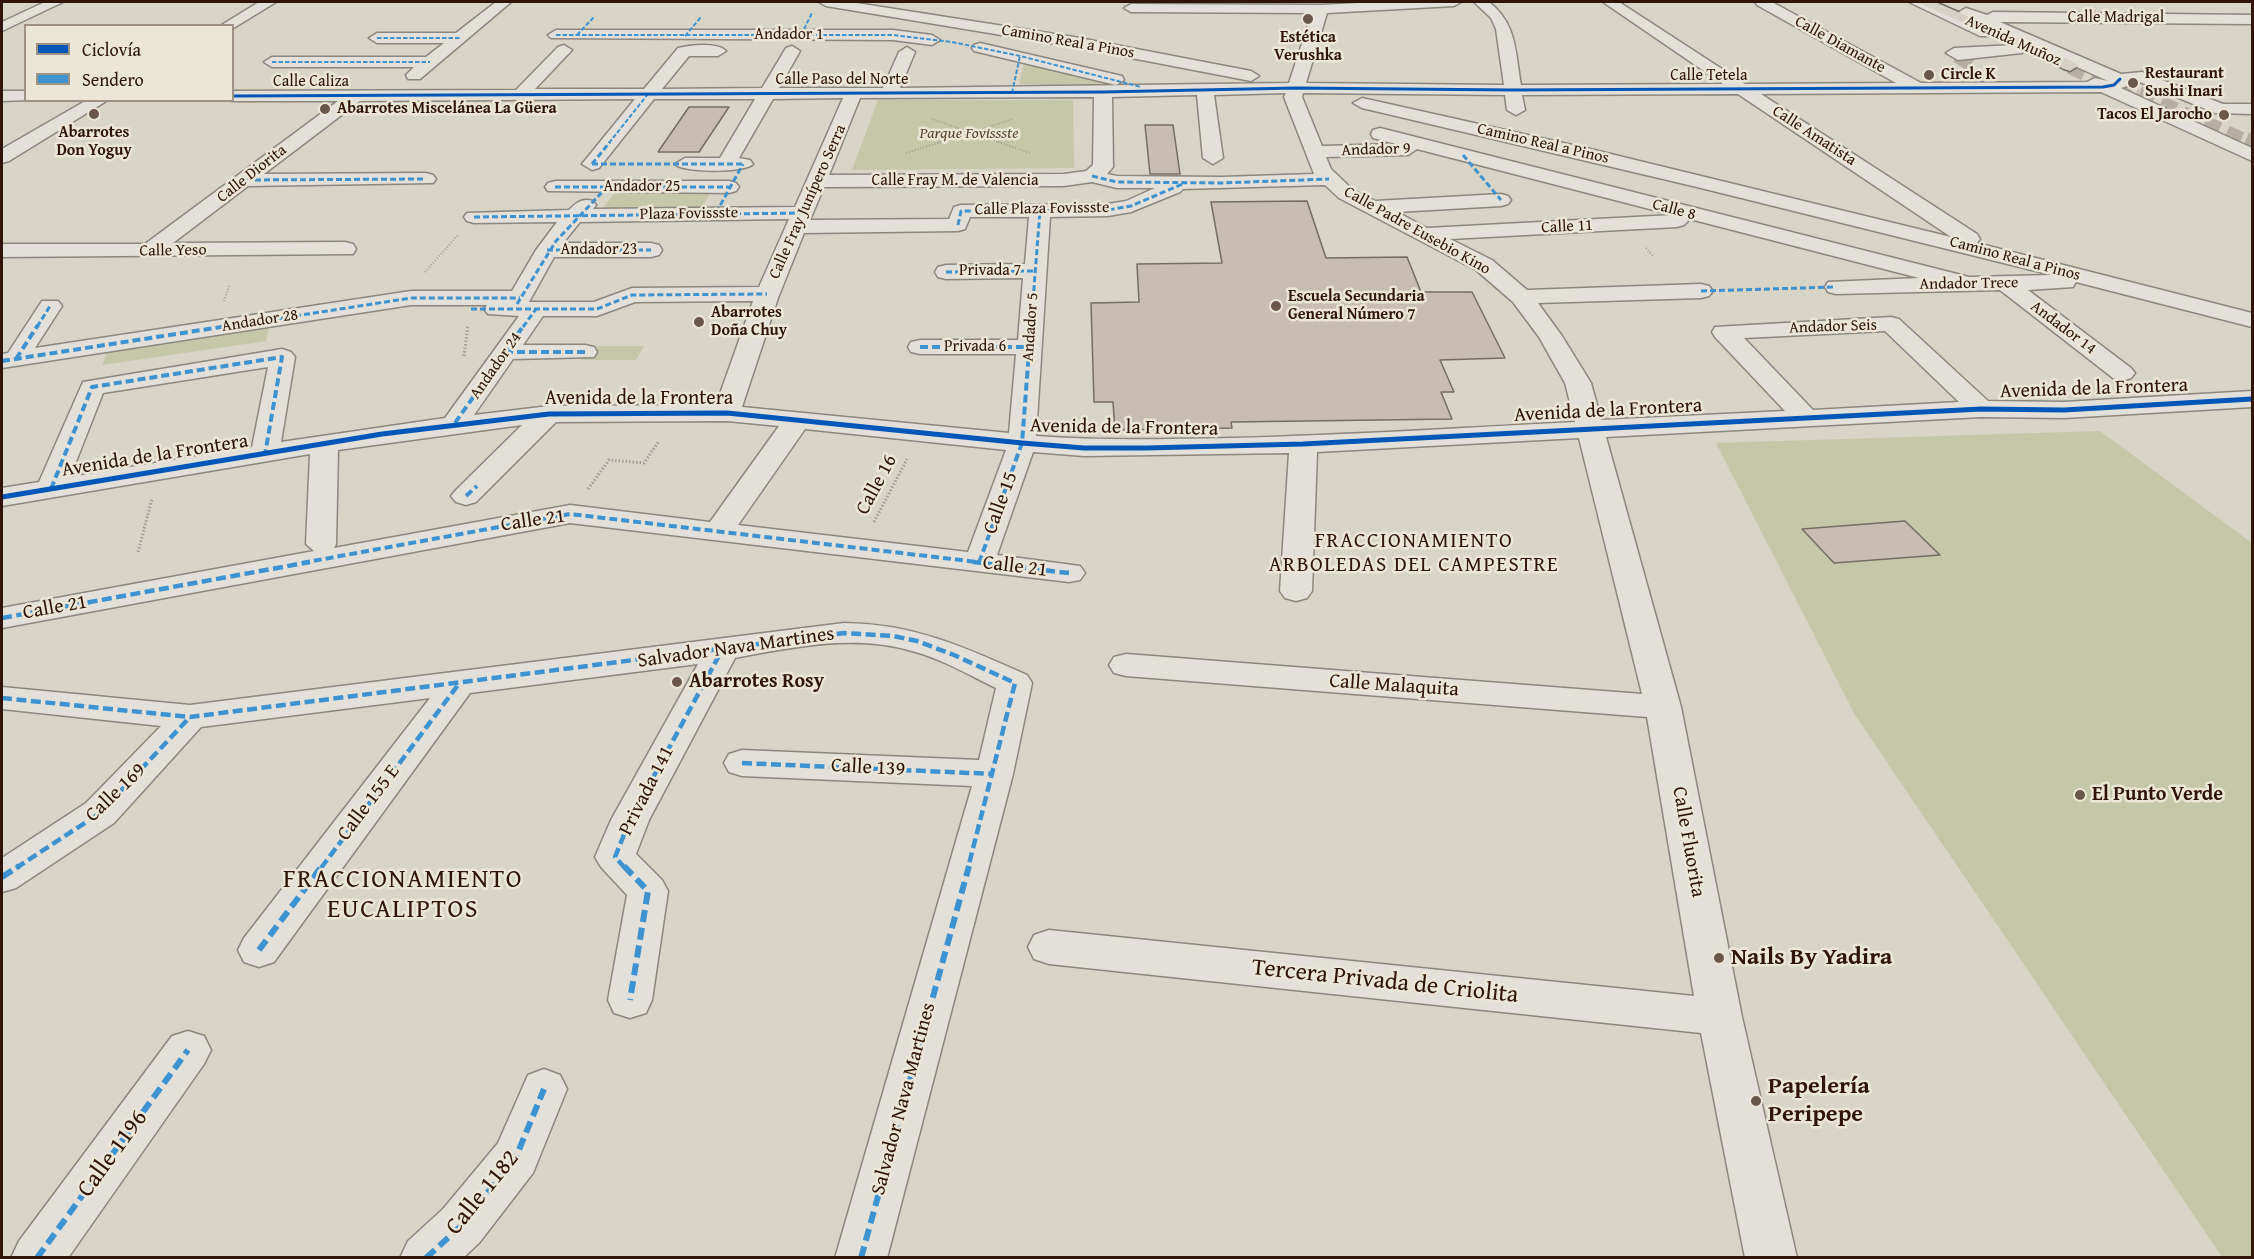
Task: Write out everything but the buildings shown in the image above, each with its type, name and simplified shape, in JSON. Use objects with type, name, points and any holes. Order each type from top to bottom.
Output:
[{"type":"main road","name":"Avenida Muñoz","points":[[1924,2],[2071,67]]},
{"type":"main road","name":"Avenida Muñoz","points":[[1933,2],[2071,67]]},
{"type":"street","points":[[2,27],[56,2]]},
{"type":"street","points":[[230,24],[268,2]]},
{"type":"street","points":[[389,95],[504,2]]},
{"type":"street","name":"Camino Real a Pinos","points":[[826,2],[965,24],[1262,78],[1296,88],[1522,138],[1988,251],[2253,320]]},
{"type":"street","points":[[1126,5],[1321,9],[1380,4],[1454,2]]},
{"type":"street","points":[[1481,2],[1498,16],[1504,29],[1512,90],[1522,138]]},
{"type":"street","name":"Calle Amatista","points":[[1610,2],[1988,251]]},
{"type":"street","name":"Calle Diamante","points":[[1762,2],[1918,88]]},
{"type":"street","points":[[1916,2],[2023,50],[2071,67],[2103,87],[2175,119],[2209,119],[2253,109]]},
{"type":"street","points":[[1943,2],[2209,119],[2245,130]]},
{"type":"street","points":[[2202,2],[2253,19]]},
{"type":"street","points":[[1126,5],[1145,24]]},
{"type":"street","points":[[950,9],[965,24]]},
{"type":"street","points":[[1296,88],[1321,9]]},
{"type":"street","points":[[801,35],[812,13]]},
{"type":"street","points":[[700,16],[685,43],[648,94],[592,164],[743,164],[716,213]]},
{"type":"street","points":[[577,35],[594,17]]},
{"type":"street","name":"Calle Madrigal","points":[[1979,17],[2253,19]]},
{"type":"street","points":[[2253,30],[2042,27],[2142,77],[2209,119],[2253,155]]},
{"type":"street","name":"Andador 1","points":[[556,35],[685,43],[801,35],[893,35],[952,42],[1020,56],[1135,84],[1153,92]]},
{"type":"street","points":[[377,38],[460,38]]},
{"type":"street","points":[[685,43],[792,51],[726,164]]},
{"type":"street","points":[[1958,55],[1954,53],[2023,50]]},
{"type":"street","points":[[520,94],[564,51]]},
{"type":"street","points":[[889,93],[907,52]]},
{"type":"street","points":[[1012,93],[1020,56]]},
{"type":"street","points":[[272,62],[430,62]]},
{"type":"street","points":[[1975,88],[1950,73],[1980,69],[2037,70],[2071,67]]},
{"type":"street","points":[[1980,69],[2015,88]]},
{"type":"street","points":[[2120,79],[2142,77]]},
{"type":"street","name":"Calle Tetela","points":[[1296,88],[1512,90],[2015,88],[2103,87],[2114,85],[2120,79]]},
{"type":"street","name":"Calle Paso del Norte","points":[[389,95],[1153,92],[1296,88]]},
{"type":"street","name":"Calle Padre Eusebio Kino","points":[[1296,88],[1293,97],[1314,152],[1329,179],[1369,207],[1484,265],[1521,297],[1550,336],[1578,383],[1592,428]]},
{"type":"street","points":[[1205,91],[1214,158]]},
{"type":"street","points":[[1092,176],[1103,167],[1103,92]]},
{"type":"street","name":"Calle Fray Junípero Serra","points":[[727,413],[767,294],[818,181],[854,93]]},
{"type":"street","name":"Calle Caliza","points":[[234,96],[389,95]]},
{"type":"street","points":[[2,96],[24,96]]},
{"type":"street","name":"Calle Diorita","points":[[149,252],[355,96]]},
{"type":"street","points":[[2,157],[97,102]]},
{"type":"street","name":"Calle 8","points":[[1380,134],[1968,284]]},
{"type":"street","name":"Andador 9","points":[[1314,152],[1438,148]]},
{"type":"street","points":[[1369,207],[1501,200],[1464,155]]},
{"type":"street","name":"Calle Fray M. de Valencia","points":[[818,181],[1064,180],[1092,176]]},
{"type":"street","name":"Calle Plaza Fovissste","points":[[1092,176],[1117,182],[1185,183],[1329,179]]},
{"type":"street","points":[[246,180],[426,179]]},
{"type":"street","name":"Calle Plaza Fovissste","points":[[801,220],[958,225],[961,211],[1108,210],[1131,206],[1185,183]]},
{"type":"street","name":"Andador 25","points":[[555,187],[729,187]]},
{"type":"street","name":"Andador 24","points":[[455,423],[505,352],[547,250],[574,215],[607,187]]},
{"type":"street","name":"Andador 5","points":[[1022,444],[1040,210]]},
{"type":"street","name":"Plaza Fovissste","points":[[474,217],[716,213],[801,220]]},
{"type":"street","name":"Calle 11","points":[[1424,234],[1710,220]]},
{"type":"street","name":"Calle Yeso","points":[[2,250],[149,252],[345,249]]},
{"type":"street","name":"Andador 23","points":[[547,250],[651,250]]},
{"type":"street","name":"Privada 7","points":[[946,272],[1035,271]]},
{"type":"street","name":"Andador Trece","points":[[1836,287],[2103,282]]},
{"type":"street","name":"Andador 14","points":[[2005,284],[2122,373]]},
{"type":"street","points":[[1521,297],[1701,291]]},
{"type":"street","name":"Andador 28","points":[[9,360],[400,300],[597,309],[632,295],[767,294]]},
{"type":"street","points":[[9,360],[50,306]]},
{"type":"street","name":"Andador 28","points":[[471,309],[524,306]]},
{"type":"street","name":"Andador Seis","points":[[1806,418],[1724,332],[1892,324],[1981,409]]},
{"type":"street","name":"Privada 6","points":[[920,347],[1030,347]]},
{"type":"street","points":[[505,352],[585,352]]},
{"type":"street","points":[[51,489],[92,387],[282,357],[265,454]]},
{"type":"street","name":"Avenida de la Frontera","points":[[2,497],[455,423],[549,414],[727,413],[920,435],[1084,448],[1303,444],[1981,409],[2064,410],[2253,399]]},
{"type":"street","points":[[472,491],[549,414]]},
{"type":"street","points":[[718,532],[796,422]]},
{"type":"street","name":"Calle Fluorita","points":[[1592,428],[1663,707],[1720,1017],[1772,1257]]},
{"type":"street","points":[[321,544],[324,444]]},
{"type":"street","name":"Calle 15","points":[[979,563],[1022,444]]},
{"type":"street","points":[[1296,591],[1303,444]]},
{"type":"street","name":"Calle 21","points":[[2,618],[570,514],[1069,573]]},
{"type":"street","name":"Salvador Nava Martines","points":[[2,698],[190,717],[722,650],[808,634],[853,632],[918,641],[1015,683],[994,774],[861,1257]]},
{"type":"street","name":"Privada 141","points":[[630,1000],[648,891],[615,857],[630,819],[722,650]]},
{"type":"street","name":"Calle Malaquita","points":[[1126,665],[1663,707]]},
{"type":"street","name":"Calle 155 E","points":[[259,950],[458,685]]},
{"type":"street","name":"Calle 169","points":[[2,878],[100,813],[190,717]]},
{"type":"street","name":"Calle 139","points":[[742,763],[994,774]]},
{"type":"street","name":"Tercera Privada de Criolita","points":[[1049,947],[1720,1017]]},
{"type":"street","name":"Calle 1196","points":[[37,1257],[188,1050]]},
{"type":"street","name":"Calle 1182","points":[[426,1257],[461,1226],[516,1157],[544,1089]]},
{"type":"path","points":[[929,118],[1032,154]]},
{"type":"path","points":[[906,153],[1016,118]]},
{"type":"path","points":[[400,300],[474,217]]},
{"type":"path","points":[[570,514],[609,460],[644,463],[678,413]]},
{"type":"path","points":[[138,552],[159,472]]},
{"type":"green space","points":[[1025,60],[1126,85],[1019,84]]},
{"type":"green space","name":"Parque Fovissste","points":[[878,100],[1073,100],[1074,168],[852,170]]},
{"type":"green space","points":[[616,191],[711,191],[702,208],[603,208]]},
{"type":"green space","points":[[270,321],[266,341],[102,365],[111,343]]},
{"type":"green space","points":[[590,346],[644,346],[636,360],[581,360]]},
{"type":"green space","name":"El Punto Verde","points":[[2100,431],[2252,543],[2252,1257],[2222,1257],[1855,715],[1716,443]]},
{"type":"tunnel","points":[[1958,55],[1974,66]]},
{"type":"tunnel","points":[[2070,66],[2136,97]]},
{"type":"tunnel","points":[[2117,84],[2248,143]]},
{"type":"tunnel","points":[[2245,142],[2252,145]]},
{"type":"marked path","points":[[801,35],[812,13]]},
{"type":"marked path","points":[[577,35],[594,17]]},
{"type":"marked path","points":[[685,36],[701,17]]},
{"type":"marked path","points":[[556,35],[893,35],[952,42],[1020,56],[1141,87]]},
{"type":"marked path","points":[[377,38],[460,38]]},
{"type":"marked path","points":[[1012,93],[1020,56]]},
{"type":"marked path","points":[[272,62],[430,62]]},
{"type":"marked path","points":[[592,164],[648,94]]},
{"type":"marked path","points":[[1463,155],[1501,200]]},
{"type":"marked path","points":[[592,164],[743,164]]},
{"type":"marked path","points":[[716,213],[743,164]]},
{"type":"marked path","points":[[1092,176],[1117,182],[1222,183],[1329,179]]},
{"type":"marked path","points":[[246,180],[426,179]]},
{"type":"marked path","points":[[958,225],[961,211],[1108,210],[1131,206],[1185,183]]},
{"type":"marked path","points":[[555,187],[729,187]]},
{"type":"marked path","points":[[517,304],[537,269],[566,227],[607,187]]},
{"type":"marked path","points":[[979,563],[1022,443],[1040,210]]},
{"type":"marked path","points":[[474,217],[804,213]]},
{"type":"marked path","points":[[547,250],[651,250]]},
{"type":"marked path","points":[[946,272],[1035,271]]},
{"type":"marked path","points":[[1701,291],[1836,287]]},
{"type":"marked path","points":[[471,309],[597,309],[632,295],[767,294]]},
{"type":"marked path","points":[[2,361],[411,298],[520,298]]},
{"type":"marked path","points":[[16,359],[50,306]]},
{"type":"marked path","points":[[455,423],[536,309]]},
{"type":"marked path","points":[[920,347],[1030,347]]},
{"type":"marked path","points":[[505,352],[585,352]]},
{"type":"marked path","points":[[51,489],[92,387],[282,357],[265,454]]},
{"type":"marked path","points":[[466,496],[477,486]]},
{"type":"marked path","points":[[2,618],[570,514],[1069,573]]},
{"type":"marked path","points":[[2,698],[190,717],[722,650],[795,637],[844,633],[868,633],[917,641],[1015,683],[994,774],[861,1258]]},
{"type":"marked path","points":[[630,1000],[648,891],[615,857],[630,820],[722,650]]},
{"type":"marked path","points":[[259,950],[458,685]]},
{"type":"marked path","points":[[2,877],[100,813],[190,717]]},
{"type":"marked path","points":[[742,763],[994,774]]},
{"type":"marked path","points":[[37,1258],[188,1050]]},
{"type":"marked path","points":[[426,1258],[461,1226],[516,1157],[544,1089]]},
{"type":"cycle path","points":[[234,96],[1103,92],[1296,88],[1512,90],[2103,87],[2114,85],[2120,79]]},
{"type":"cycle path","points":[[2,497],[382,434],[549,414],[727,413],[1022,443],[1084,448],[1146,448],[1303,444],[1981,409],[2064,410],[2252,399]]},
{"type":"place","name":"Estética Verushka","points":[[1308,19]]},
{"type":"place","name":"Circle K","points":[[1929,75]]},
{"type":"place","name":"Restaurant Sushi Inari","points":[[2133,83]]},
{"type":"place","name":"Abarrotes Miscelánea La Güera","points":[[325,109]]},
{"type":"place","name":"Abarrotes Don Yoguy","points":[[94,114]]},
{"type":"place","name":"Tacos El Jarocho","points":[[2224,115]]},
{"type":"place","name":"Escuela Secundaria General Número 7","points":[[1276,306]]},
{"type":"place","name":"Abarrotes Doña Chuy","points":[[699,322]]},
{"type":"place","name":"Abarrotes Rosy","points":[[677,682]]},
{"type":"place","name":"El Punto Verde","points":[[2080,795]]},
{"type":"place","name":"Nails By Yadira","points":[[1719,958]]},
{"type":"place","name":"Papelería Peripepe","points":[[1756,1101]]},
{"type":"district","name":"FRACCIONAMIENTO ARBOLEDAS DEL CAMPESTRE","points":[[1414,554]]},
{"type":"district","name":"FRACCIONAMIENTO EUCALIPTOS","points":[[403,895]]}]
